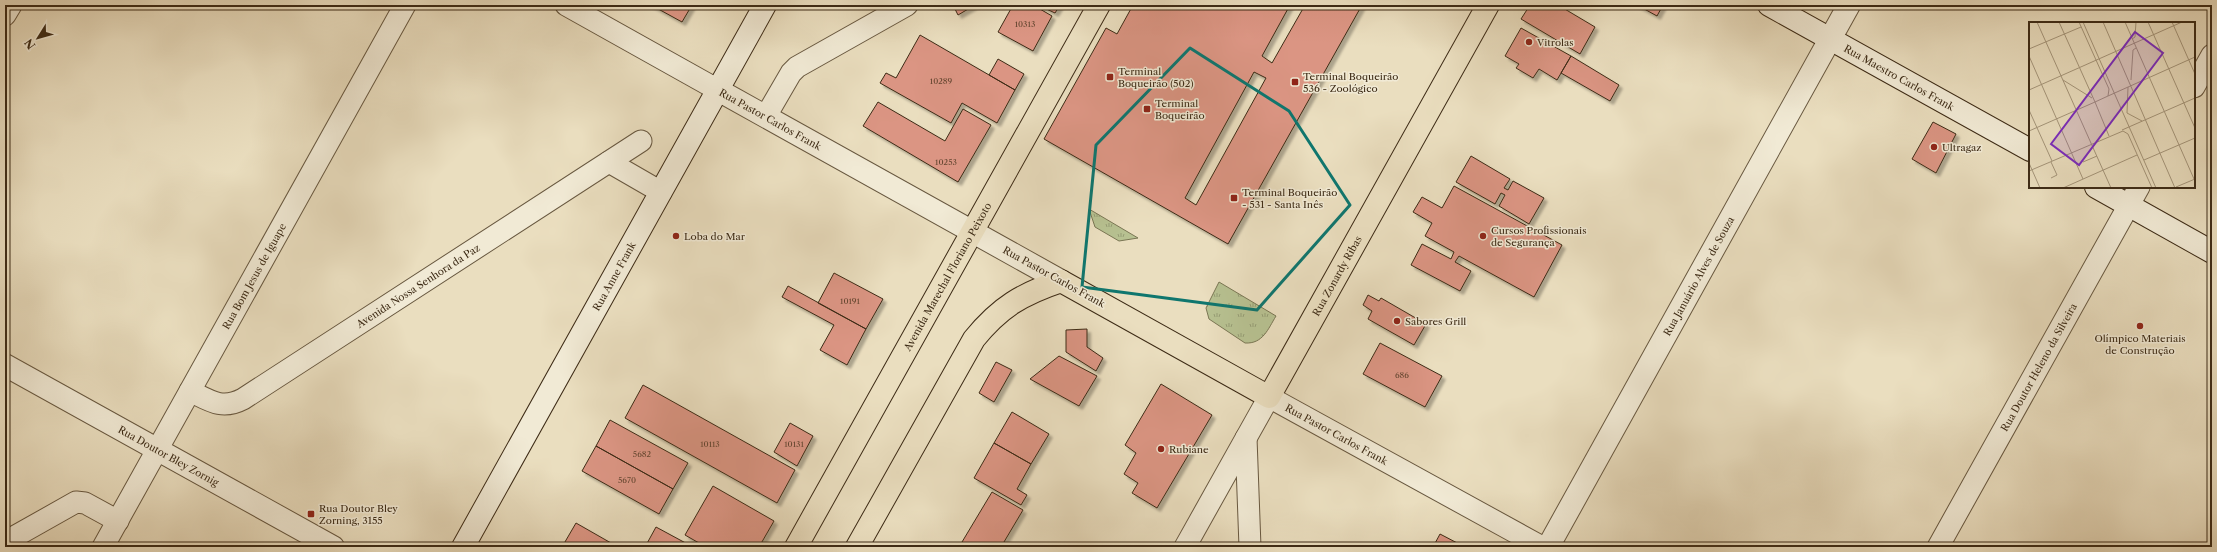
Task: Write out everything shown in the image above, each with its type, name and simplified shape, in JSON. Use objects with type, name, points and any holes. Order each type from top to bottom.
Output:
[{"type":"main road","name":"Avenida Marechal Floriano Peixoto","points":[[796,547],[1099,5]]},
{"type":"main road","name":"Rua Zonardy Ribas","points":[[1269,397],[1488,5]]},
{"type":"main road","name":"Rua Pastor Carlos Frank","points":[[1061,281],[1269,397]]},
{"type":"main road","points":[[857,547],[974,340],[989,321],[1004,308],[1032,292],[1061,281]]},
{"type":"street","points":[[5,15],[11,5]]},
{"type":"street","name":"Rua Bom Jesus de Iguape","points":[[103,547],[405,5]]},
{"type":"street","name":"Rua Pastor Carlos Frank","points":[[566,5],[1061,281]]},
{"type":"street","name":"Rua Anne Frank","points":[[463,547],[765,5]]},
{"type":"street","points":[[766,116],[792,73],[798,67],[907,5]]},
{"type":"street","name":"Rua Maestro Carlos Frank","points":[[1769,5],[2029,149]]},
{"type":"street","name":"Rua Januário Alves de Souza","points":[[1548,547],[1849,5]]},
{"type":"street","points":[[2195,85],[2212,55]]},
{"type":"street","name":"Avenida Nossa Senhora da Paz","points":[[190,391],[214,403],[225,405],[243,399],[641,141]]},
{"type":"street","points":[[609,162],[661,192]]},
{"type":"street","points":[[2100,188],[2134,196],[2212,252]]},
{"type":"street","name":"Rua Doutor Heleno da Silveira","points":[[1938,547],[2134,196]]},
{"type":"street","name":"Rua Doutor Bley Zornig","points":[[5,365],[333,547]]},
{"type":"street","name":"Rua Pastor Carlos Frank","points":[[1269,397],[1542,547]]},
{"type":"street","name":"Rua Zonardy Ribas","points":[[1186,547],[1269,397]]},
{"type":"street","points":[[1246,438],[1250,547]]},
{"type":"street","points":[[5,542],[76,502],[85,503],[118,521]]},
{"type":"highlighted area","points":[[1190,48],[1289,111],[1350,205],[1257,310],[1082,287],[1096,145]]},
{"type":"green space","points":[[1089,209],[1138,238],[1119,241],[1095,227]]},
{"type":"green space","points":[[1219,282],[1276,316],[1261,338],[1251,343],[1245,343],[1209,319],[1206,308]]},
{"type":"building","points":[[651,5],[692,5],[682,22]]},
{"type":"building","points":[[953,5],[975,5],[958,15]]},
{"type":"building","points":[[1013,5],[1033,5],[1052,16],[1033,51],[998,32]]},
{"type":"building","points":[[1038,5],[1060,5],[1055,13]]},
{"type":"building","name":"Terminal Boqueirão","points":[[1133,5],[1290,5],[1262,56],[1272,63],[1305,5],[1362,5],[1228,244],[1044,139],[1106,28],[1117,34]],"holes":[[[1254,72],[1266,78],[1196,205],[1185,198]]]},
{"type":"building","points":[[1530,5],[1558,5],[1595,27],[1580,54],[1521,19]]},
{"type":"building","points":[[1637,5],[1663,5],[1657,16]]},
{"type":"building","name":"Vitrolas","points":[[1521,28],[1571,56],[1557,80],[1539,69],[1533,78],[1516,68],[1519,64],[1505,56]]},
{"type":"building","points":[[920,35],[1015,90],[997,123],[962,103],[951,123],[880,83],[886,73],[896,78]]},
{"type":"building","points":[[1571,56],[1619,85],[1610,101],[1561,73]]},
{"type":"building","points":[[998,59],[1024,74],[1015,90],[989,75]]},
{"type":"building","points":[[878,102],[945,141],[963,109],[991,125],[958,182],[863,126]]},
{"type":"building","name":"Ultragaz","points":[[1933,122],[1956,134],[1936,173],[1912,159]]},
{"type":"building","points":[[1471,156],[1510,179],[1504,188],[1508,190],[1513,181],[1544,198],[1529,224],[1499,206],[1505,195],[1501,193],[1495,204],[1456,182]]},
{"type":"building","points":[[1454,186],[1562,245],[1534,297],[1459,256],[1455,262],[1471,271],[1460,291],[1411,265],[1422,244],[1451,259],[1454,252],[1425,236],[1432,223],[1413,212],[1422,197],[1442,208]]},
{"type":"building","points":[[834,273],[883,299],[866,329],[818,303]]},
{"type":"building","points":[[788,286],[866,329],[847,365],[820,350],[834,325],[782,297]]},
{"type":"building","name":"Sabores Grill","points":[[1368,295],[1379,301],[1381,298],[1426,324],[1414,345],[1368,319],[1372,311],[1363,305]]},
{"type":"building","points":[[1087,329],[1087,347],[1103,358],[1096,371],[1066,352],[1066,330]]},
{"type":"building","points":[[1380,343],[1442,376],[1425,407],[1363,374]]},
{"type":"building","points":[[1059,356],[1097,376],[1079,406],[1030,379]]},
{"type":"building","points":[[996,362],[1012,370],[994,402],[979,393]]},
{"type":"building","name":"Rubiane","points":[[1161,384],[1212,415],[1157,508],[1132,493],[1138,483],[1124,474],[1136,453],[1125,445]]},
{"type":"building","points":[[643,385],[795,470],[777,503],[625,418]]},
{"type":"building","points":[[1012,412],[1049,434],[1031,464],[994,443]]},
{"type":"building","points":[[610,420],[688,463],[673,489],[596,446]]},
{"type":"building","points":[[790,423],[813,436],[797,466],[774,452]]},
{"type":"building","points":[[994,443],[1031,464],[1017,489],[1027,495],[1021,505],[974,478]]},
{"type":"building","points":[[596,446],[673,489],[659,514],[582,471]]},
{"type":"building","points":[[713,486],[774,521],[759,547],[706,547],[685,535]]},
{"type":"building","points":[[992,492],[1023,510],[1001,547],[959,547]]},
{"type":"building","points":[[576,523],[618,547],[562,547]]},
{"type":"building","points":[[656,527],[693,547],[645,547]]},
{"type":"building","points":[[1440,534],[1461,545],[1460,547],[1433,547]]},
{"type":"place","name":"Vitrolas","points":[[1529,42]]},
{"type":"place","name":"Terminal Boqueirão (502)","points":[[1110,77]]},
{"type":"place","name":"Terminal Boqueirão 536 - Zoológico","points":[[1295,82]]},
{"type":"place","name":"Terminal Boqueirão","points":[[1147,109]]},
{"type":"place","name":"Ultragaz","points":[[1934,147]]},
{"type":"place","name":"Terminal Boqueirão - 531 - Santa Inês","points":[[1234,198]]},
{"type":"place","name":"Loba do Mar","points":[[676,236]]},
{"type":"place","name":"Cursos Profissionais de Segurança","points":[[1483,236]]},
{"type":"place","name":"Sabores Grill","points":[[1397,321]]},
{"type":"place","name":"Olímpico Materiais de Construção","points":[[2140,326]]},
{"type":"place","name":"Rubiane","points":[[1161,449]]},
{"type":"place","name":"Rua Doutor Bley Zorning, 3155","points":[[311,514]]}]
